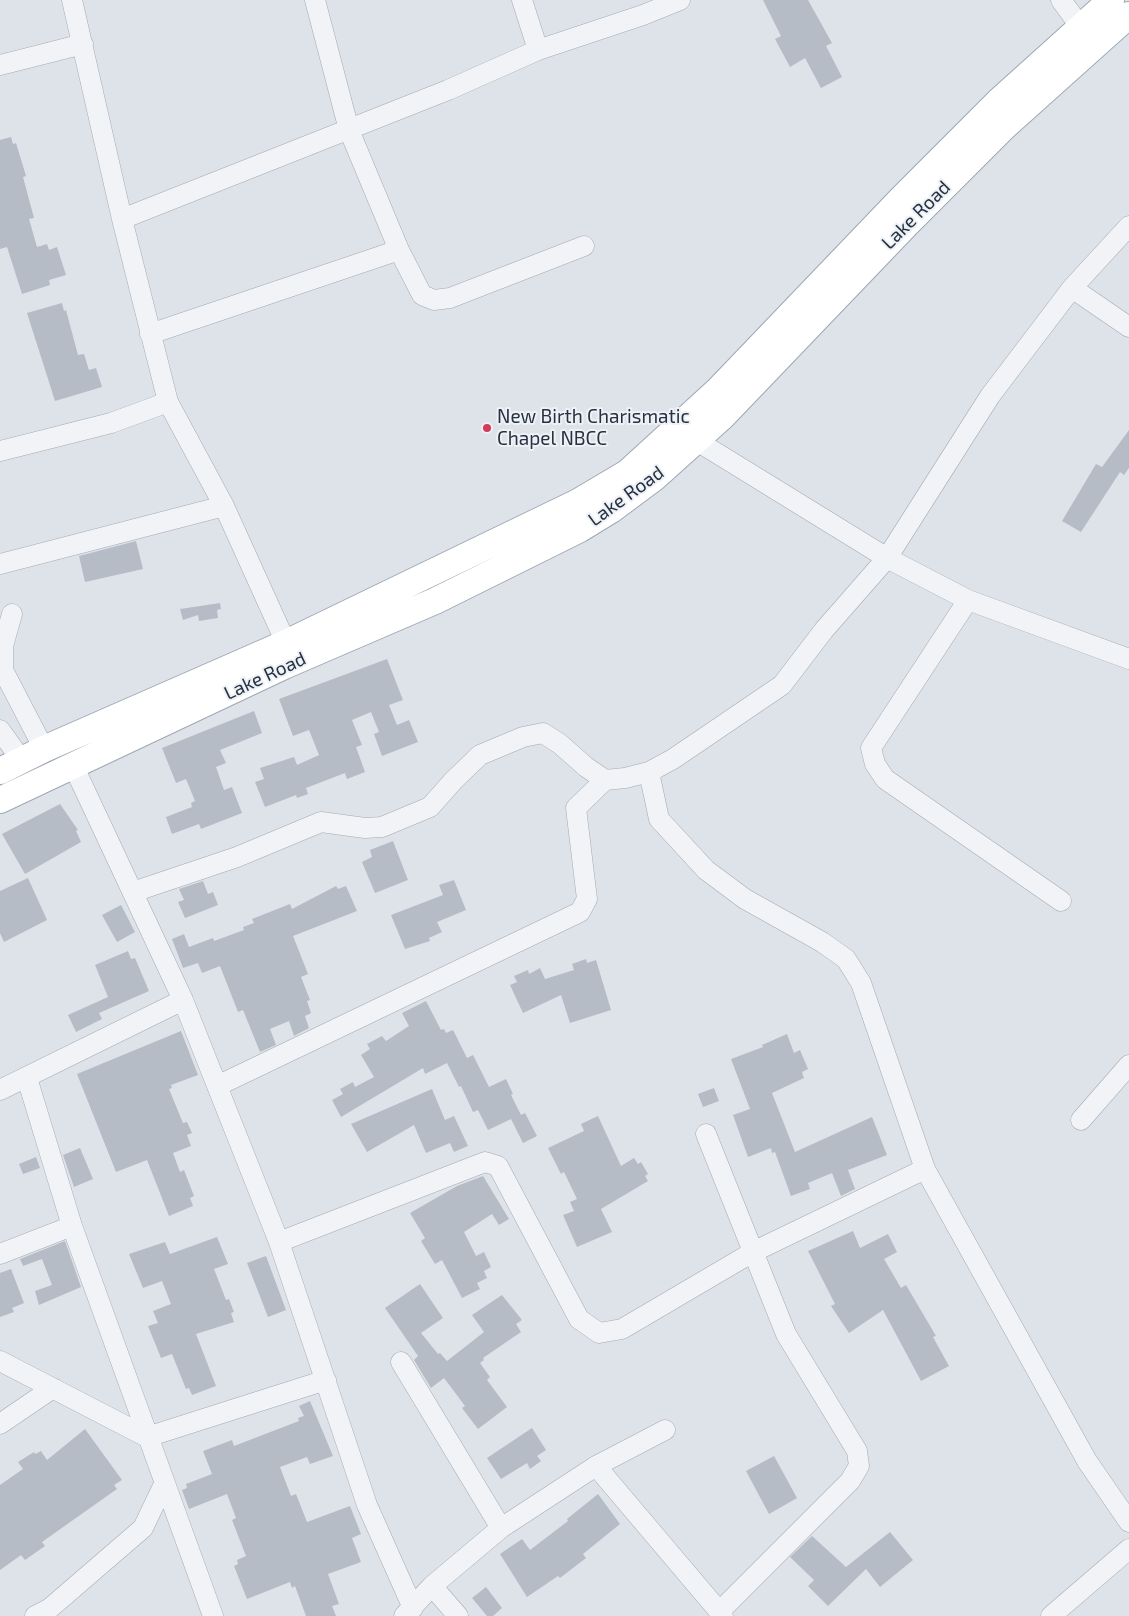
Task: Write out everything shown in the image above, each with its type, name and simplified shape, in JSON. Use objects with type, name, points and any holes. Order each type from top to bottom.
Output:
[{"type":"main road","name":"Lake Road","points":[[0,800],[284,666],[435,601],[580,529],[611,510],[654,478],[725,383],[922,178],[999,101],[1111,0]]},
{"type":"main road","name":"Lake Road","points":[[11,766],[44,749],[286,643],[604,488],[686,435],[742,397],[906,224],[1004,127],[1129,15]]},
{"type":"street","points":[[72,0],[122,218],[168,402],[224,506],[286,643]]},
{"type":"street","points":[[315,0],[349,130],[398,250],[422,295],[434,300],[450,298],[584,246]]},
{"type":"street","points":[[522,0],[538,50]]},
{"type":"street","points":[[122,218],[349,130],[538,50],[642,15],[680,0]]},
{"type":"street","points":[[1061,0],[1080,26]]},
{"type":"street","points":[[0,65],[83,44]]},
{"type":"street","points":[[134,892],[237,857],[321,822],[365,828],[382,827],[430,807],[480,755],[523,737],[543,733],[560,744],[586,768],[605,780],[625,778],[649,772],[724,726],[782,685],[824,630],[887,558],[990,396],[1072,288],[1129,226]]},
{"type":"street","points":[[150,334],[398,250]]},
{"type":"street","points":[[1072,288],[1129,327]]},
{"type":"street","points":[[0,451],[111,423],[168,402]]},
{"type":"street","points":[[686,435],[887,558],[968,600],[1129,659]]},
{"type":"street","points":[[0,564],[224,506]]},
{"type":"street","points":[[968,600],[872,748],[875,764],[884,779],[1062,901]]},
{"type":"street","points":[[12,614],[3,646],[3,670],[44,749]]},
{"type":"street","points":[[0,730],[11,766]]},
{"type":"street","points":[[73,765],[183,1000],[279,1242],[367,1505],[408,1612],[432,1586],[501,1528],[596,1466],[665,1430]]},
{"type":"street","points":[[649,772],[659,819],[706,870],[745,899],[822,942],[846,959],[861,982],[925,1169],[1087,1461],[1129,1522]]},
{"type":"street","points":[[217,1086],[580,912],[587,899],[576,808],[605,780]]},
{"type":"street","points":[[0,1090],[183,1000]]},
{"type":"street","points":[[1081,1120],[1129,1065]]},
{"type":"street","points":[[27,1078],[72,1226],[213,1616]]},
{"type":"street","points":[[596,1466],[721,1614],[850,1481],[859,1466],[857,1451],[786,1334],[706,1134]]},
{"type":"street","points":[[279,1242],[485,1162],[498,1166],[579,1319],[599,1334],[622,1329],[752,1252],[925,1169]]},
{"type":"street","points":[[0,1254],[72,1226]]},
{"type":"street","points":[[0,1361],[147,1437],[326,1380]]},
{"type":"street","points":[[401,1362],[501,1528]]},
{"type":"street","points":[[0,1424],[53,1388]]},
{"type":"street","points":[[35,1616],[49,1609],[143,1528],[164,1484]]},
{"type":"street","points":[[1051,1616],[1129,1549]]},
{"type":"street","points":[[432,1586],[458,1616]]},
{"type":"building","points":[[763,0],[808,0],[832,43],[826,46],[842,77],[821,88],[805,58],[790,67],[775,39],[781,36]]},
{"type":"building","points":[[11,137],[13,144],[16,143],[26,176],[23,177],[34,218],[29,219],[37,247],[47,244],[49,250],[57,247],[66,275],[49,280],[50,285],[22,294],[7,247],[0,249],[0,140]]},
{"type":"building","points":[[62,303],[64,311],[66,310],[78,355],[84,354],[89,370],[96,368],[102,387],[55,401],[27,313]]},
{"type":"building","points":[[1129,430],[1129,468],[1124,475],[1120,472],[1081,532],[1062,521],[1096,464],[1102,467]]},
{"type":"building","points":[[136,541],[143,569],[85,582],[79,556]]},
{"type":"building","points":[[220,603],[221,609],[217,610],[218,618],[199,621],[198,615],[183,620],[180,609]]},
{"type":"building","points":[[387,659],[403,700],[389,705],[397,725],[409,720],[418,742],[382,756],[374,734],[379,732],[371,712],[352,720],[362,745],[356,747],[365,772],[347,779],[345,773],[306,788],[308,794],[297,798],[296,795],[265,807],[255,782],[264,779],[260,768],[294,757],[297,765],[319,755],[309,730],[293,736],[279,699]]},
{"type":"building","points":[[254,711],[262,733],[220,750],[226,763],[216,767],[224,790],[232,787],[242,813],[201,829],[199,824],[172,834],[166,817],[192,807],[191,803],[195,801],[186,779],[176,783],[162,748]]},
{"type":"building","points":[[60,804],[78,830],[76,831],[81,842],[25,874],[2,834]]},
{"type":"building","points":[[393,841],[408,880],[375,893],[362,862],[372,857],[370,850]]},
{"type":"building","points":[[28,878],[47,920],[4,942],[0,933],[0,891]]},
{"type":"building","points":[[454,880],[466,910],[437,922],[442,932],[429,938],[430,941],[405,949],[391,915],[443,895],[439,885]]},
{"type":"building","points":[[203,881],[208,894],[213,892],[218,905],[185,918],[178,902],[184,900],[179,889]]},
{"type":"building","points":[[336,886],[338,889],[346,886],[357,911],[293,936],[308,974],[301,977],[310,1000],[307,1001],[311,1013],[305,1016],[309,1028],[294,1036],[289,1021],[270,1029],[276,1045],[260,1052],[243,1010],[238,1012],[220,966],[202,973],[198,963],[183,968],[172,939],[184,934],[189,947],[213,938],[214,941],[244,930],[243,927],[254,923],[252,919],[290,904],[292,909]]},
{"type":"building","points":[[121,905],[135,932],[117,942],[102,915]]},
{"type":"building","points":[[128,951],[131,959],[135,958],[149,991],[99,1013],[102,1019],[76,1032],[68,1015],[108,997],[95,965]]},
{"type":"building","points":[[586,959],[587,963],[596,960],[611,1010],[570,1023],[561,995],[523,1013],[510,985],[517,982],[514,976],[528,970],[529,974],[540,968],[545,979],[574,970],[572,964]]},
{"type":"building","points":[[426,1001],[441,1030],[444,1029],[446,1033],[453,1030],[467,1058],[473,1055],[489,1087],[506,1079],[513,1094],[511,1095],[521,1115],[525,1113],[537,1136],[523,1143],[511,1119],[488,1130],[478,1110],[473,1112],[461,1086],[459,1087],[447,1063],[425,1074],[423,1068],[341,1117],[332,1100],[343,1094],[340,1089],[353,1082],[355,1087],[374,1077],[361,1055],[370,1049],[367,1044],[382,1036],[386,1041],[409,1026],[402,1013]]},
{"type":"building","points":[[181,1031],[198,1075],[171,1085],[172,1088],[169,1089],[183,1123],[187,1122],[192,1133],[187,1135],[191,1146],[173,1153],[180,1172],[184,1170],[194,1196],[190,1198],[193,1206],[169,1216],[147,1160],[116,1172],[77,1074]]},
{"type":"building","points":[[787,1034],[794,1053],[800,1050],[808,1069],[802,1072],[804,1078],[772,1093],[795,1152],[872,1117],[887,1155],[848,1170],[855,1189],[841,1196],[832,1173],[808,1183],[810,1189],[791,1196],[775,1152],[772,1153],[771,1148],[748,1157],[733,1115],[750,1109],[731,1059],[763,1047],[762,1045]]},
{"type":"building","points":[[714,1088],[719,1101],[703,1107],[698,1094]]},
{"type":"building","points":[[432,1089],[445,1120],[454,1116],[468,1146],[454,1152],[450,1143],[426,1153],[414,1125],[367,1152],[351,1124]]},
{"type":"building","points":[[598,1116],[621,1166],[634,1158],[638,1164],[641,1162],[648,1174],[645,1176],[648,1181],[601,1209],[612,1232],[577,1247],[563,1215],[574,1211],[570,1202],[577,1199],[564,1172],[561,1174],[548,1148],[584,1131],[581,1124]]},
{"type":"building","points":[[80,1148],[93,1179],[74,1187],[63,1155]]},
{"type":"building","points":[[36,1157],[40,1168],[23,1174],[19,1164]]},
{"type":"building","points":[[483,1176],[509,1219],[499,1225],[492,1214],[464,1232],[476,1256],[484,1252],[491,1267],[484,1271],[487,1278],[477,1283],[480,1289],[462,1298],[442,1260],[435,1264],[421,1241],[425,1238],[410,1213],[457,1186]]},
{"type":"building","points":[[853,1231],[860,1248],[888,1234],[897,1252],[884,1259],[901,1288],[906,1285],[936,1336],[933,1337],[949,1366],[921,1381],[883,1310],[849,1333],[831,1306],[835,1304],[808,1251]]},
{"type":"building","points":[[217,1237],[228,1264],[214,1269],[226,1300],[229,1299],[234,1312],[231,1313],[234,1322],[196,1334],[216,1386],[192,1395],[189,1388],[186,1389],[172,1354],[161,1358],[148,1326],[158,1323],[153,1311],[171,1304],[162,1281],[143,1288],[129,1254],[165,1242],[170,1254]]},
{"type":"building","points":[[65,1241],[81,1287],[39,1305],[35,1291],[52,1285],[42,1259],[23,1266],[20,1259]]},
{"type":"building","points":[[266,1256],[286,1310],[268,1317],[247,1263]]},
{"type":"building","points":[[11,1269],[24,1303],[12,1308],[14,1312],[0,1317],[0,1273]]},
{"type":"building","points":[[420,1284],[443,1318],[421,1333],[438,1354],[440,1353],[447,1361],[484,1332],[472,1315],[502,1295],[522,1320],[516,1324],[521,1332],[483,1358],[484,1360],[480,1363],[490,1377],[487,1380],[507,1407],[478,1429],[462,1408],[465,1406],[444,1378],[431,1388],[414,1360],[418,1356],[385,1308]]},
{"type":"building","points":[[310,1401],[333,1456],[310,1464],[307,1457],[280,1467],[291,1496],[296,1494],[307,1522],[350,1506],[361,1534],[352,1538],[361,1562],[328,1574],[339,1604],[332,1606],[336,1616],[306,1616],[295,1586],[292,1588],[290,1582],[247,1599],[234,1566],[238,1564],[237,1560],[246,1556],[232,1520],[236,1518],[227,1494],[189,1509],[182,1490],[187,1488],[186,1484],[212,1474],[203,1451],[232,1440],[234,1446],[299,1421],[298,1418],[304,1416],[299,1406]]},
{"type":"building","points":[[532,1428],[546,1450],[537,1456],[541,1461],[530,1469],[527,1463],[501,1479],[487,1458]]},
{"type":"building","points":[[85,1429],[122,1480],[114,1485],[117,1489],[42,1542],[45,1546],[25,1560],[21,1555],[0,1570],[0,1485],[23,1469],[18,1462],[34,1452],[35,1454],[41,1451],[47,1460]]},
{"type":"building","points":[[774,1456],[797,1498],[769,1514],[746,1471]]},
{"type":"building","points":[[598,1494],[620,1524],[583,1554],[586,1558],[560,1578],[558,1576],[527,1597],[500,1554],[522,1539],[530,1550],[568,1521],[567,1519]]},
{"type":"building","points":[[890,1532],[913,1560],[880,1587],[866,1569],[828,1606],[808,1586],[814,1580],[790,1557],[812,1536],[846,1567]]},
{"type":"building","points":[[486,1587],[502,1608],[493,1616],[487,1616],[472,1598]]},
{"type":"place","name":"New Birth Charismatic Chapel NBCC","points":[[487,428]]}]
